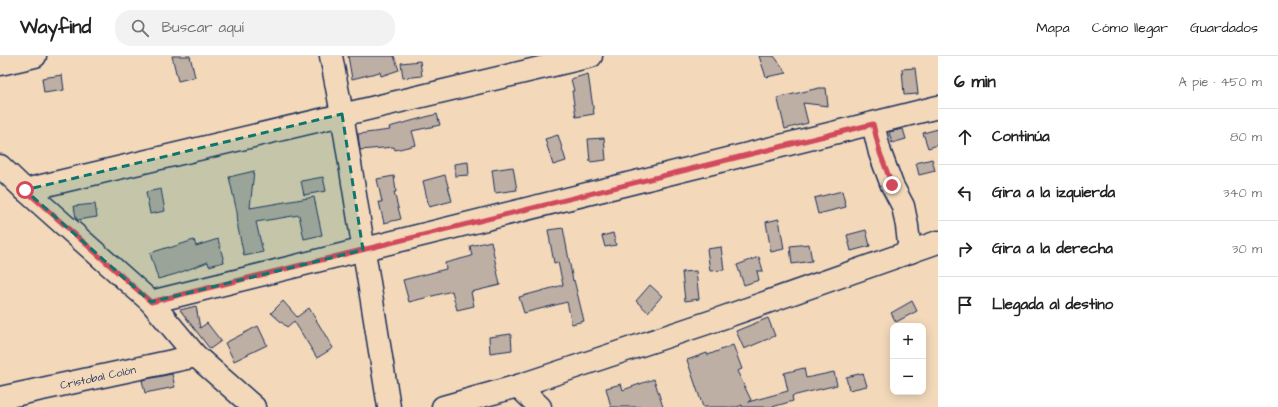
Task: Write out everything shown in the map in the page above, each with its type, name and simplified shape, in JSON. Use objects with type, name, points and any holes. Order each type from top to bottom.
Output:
[{"type":"street","points":[[0,64],[35,56]]},
{"type":"street","points":[[331,56],[342,114],[389,407]]},
{"type":"street","points":[[25,190],[591,56]]},
{"type":"street","points":[[151,302],[938,107]]},
{"type":"street","points":[[873,124],[880,153],[892,185],[903,206],[910,252]]},
{"type":"street","points":[[0,166],[151,302],[196,356],[254,407]]},
{"type":"street","points":[[443,407],[518,386],[716,320],[938,242]]},
{"type":"street","name":"Cristobal Colón","points":[[0,398],[196,356]]},
{"type":"street","points":[[518,386],[540,407]]},
{"type":"highlighted area","points":[[342,114],[363,250],[151,302],[25,190]]},
{"type":"building","points":[[172,56],[190,56],[195,77],[178,81]]},
{"type":"building","points":[[348,56],[394,56],[399,70],[381,76],[380,72],[352,79]]},
{"type":"building","points":[[759,56],[774,56],[787,73],[766,77]]},
{"type":"building","points":[[420,61],[422,76],[403,78],[401,63]]},
{"type":"building","points":[[915,68],[918,94],[904,95],[902,69]]},
{"type":"building","points":[[588,74],[594,114],[576,117],[572,91],[574,91],[571,79]]},
{"type":"building","points":[[62,75],[64,90],[44,93],[42,78]]},
{"type":"building","points":[[819,88],[826,88],[828,106],[803,103],[808,123],[785,129],[777,98]]},
{"type":"building","points":[[437,114],[440,125],[412,131],[416,145],[395,150],[394,147],[360,150],[358,134],[390,130],[389,127]]},
{"type":"building","points":[[903,129],[906,139],[892,143],[889,132]]},
{"type":"building","points":[[938,129],[938,145],[928,148],[923,133]]},
{"type":"building","points":[[558,135],[566,161],[553,165],[545,139]]},
{"type":"building","points":[[604,138],[606,160],[590,162],[588,139]]},
{"type":"building","points":[[932,159],[935,171],[919,175],[916,163]]},
{"type":"building","points":[[468,162],[469,175],[455,176],[454,164]]},
{"type":"building","points":[[513,167],[517,190],[495,193],[492,170]]},
{"type":"building","points":[[254,171],[250,208],[314,197],[322,235],[304,239],[299,215],[256,222],[263,252],[244,256],[238,228],[237,212],[229,177]]},
{"type":"building","points":[[445,175],[452,201],[429,207],[423,181]]},
{"type":"building","points":[[394,176],[396,192],[394,192],[401,219],[384,223],[379,202],[382,202],[377,179]]},
{"type":"building","points":[[323,177],[326,191],[304,195],[301,181]]},
{"type":"building","points":[[161,189],[165,211],[150,214],[146,192]]},
{"type":"building","points":[[842,191],[846,207],[818,214],[814,198]]},
{"type":"building","points":[[95,204],[97,217],[77,220],[74,206]]},
{"type":"building","points":[[779,219],[784,249],[771,252],[766,222]]},
{"type":"building","points":[[563,228],[573,281],[574,280],[584,321],[572,324],[567,302],[524,313],[519,297],[563,285],[558,262],[554,263],[548,230]]},
{"type":"building","points":[[866,230],[870,246],[851,251],[847,235]]},
{"type":"building","points":[[613,233],[616,245],[605,247],[602,236]]},
{"type":"building","points":[[218,239],[224,262],[209,266],[208,262],[158,279],[150,253],[194,240],[196,246]]},
{"type":"building","points":[[491,241],[500,285],[471,292],[474,306],[457,310],[452,291],[409,302],[403,280],[446,269],[445,263],[472,256],[470,246]]},
{"type":"building","points":[[809,244],[812,261],[792,264],[790,246]]},
{"type":"building","points":[[721,247],[724,270],[710,271],[707,249]]},
{"type":"building","points":[[759,257],[763,271],[757,271],[759,280],[744,285],[737,265]]},
{"type":"building","points":[[696,271],[699,299],[685,301],[682,272]]},
{"type":"building","points":[[650,285],[662,296],[648,312],[636,301]]},
{"type":"building","points":[[283,301],[297,317],[309,308],[333,348],[317,358],[294,321],[287,327],[271,313]]},
{"type":"building","points":[[912,301],[917,311],[896,322],[891,313]]},
{"type":"building","points":[[196,306],[200,328],[207,323],[221,341],[210,349],[180,310]]},
{"type":"building","points":[[768,318],[775,336],[744,349],[736,331]]},
{"type":"building","points":[[258,326],[267,345],[234,361],[225,343]]},
{"type":"building","points":[[511,334],[512,350],[490,353],[489,337]]},
{"type":"building","points":[[733,345],[742,369],[737,371],[751,400],[748,402],[788,391],[784,373],[804,368],[806,378],[834,372],[837,385],[792,396],[793,401],[772,407],[742,407],[742,405],[737,407],[703,407],[687,360],[707,353],[708,355]]},
{"type":"building","points":[[863,373],[867,386],[849,390],[846,377]]},
{"type":"building","points":[[172,374],[175,387],[145,393],[142,380]]},
{"type":"building","points":[[654,379],[663,407],[611,407],[606,388],[621,384],[623,390]]},
{"type":"route","points":[[25,190],[151,302],[873,124],[880,153],[892,185]]}]
